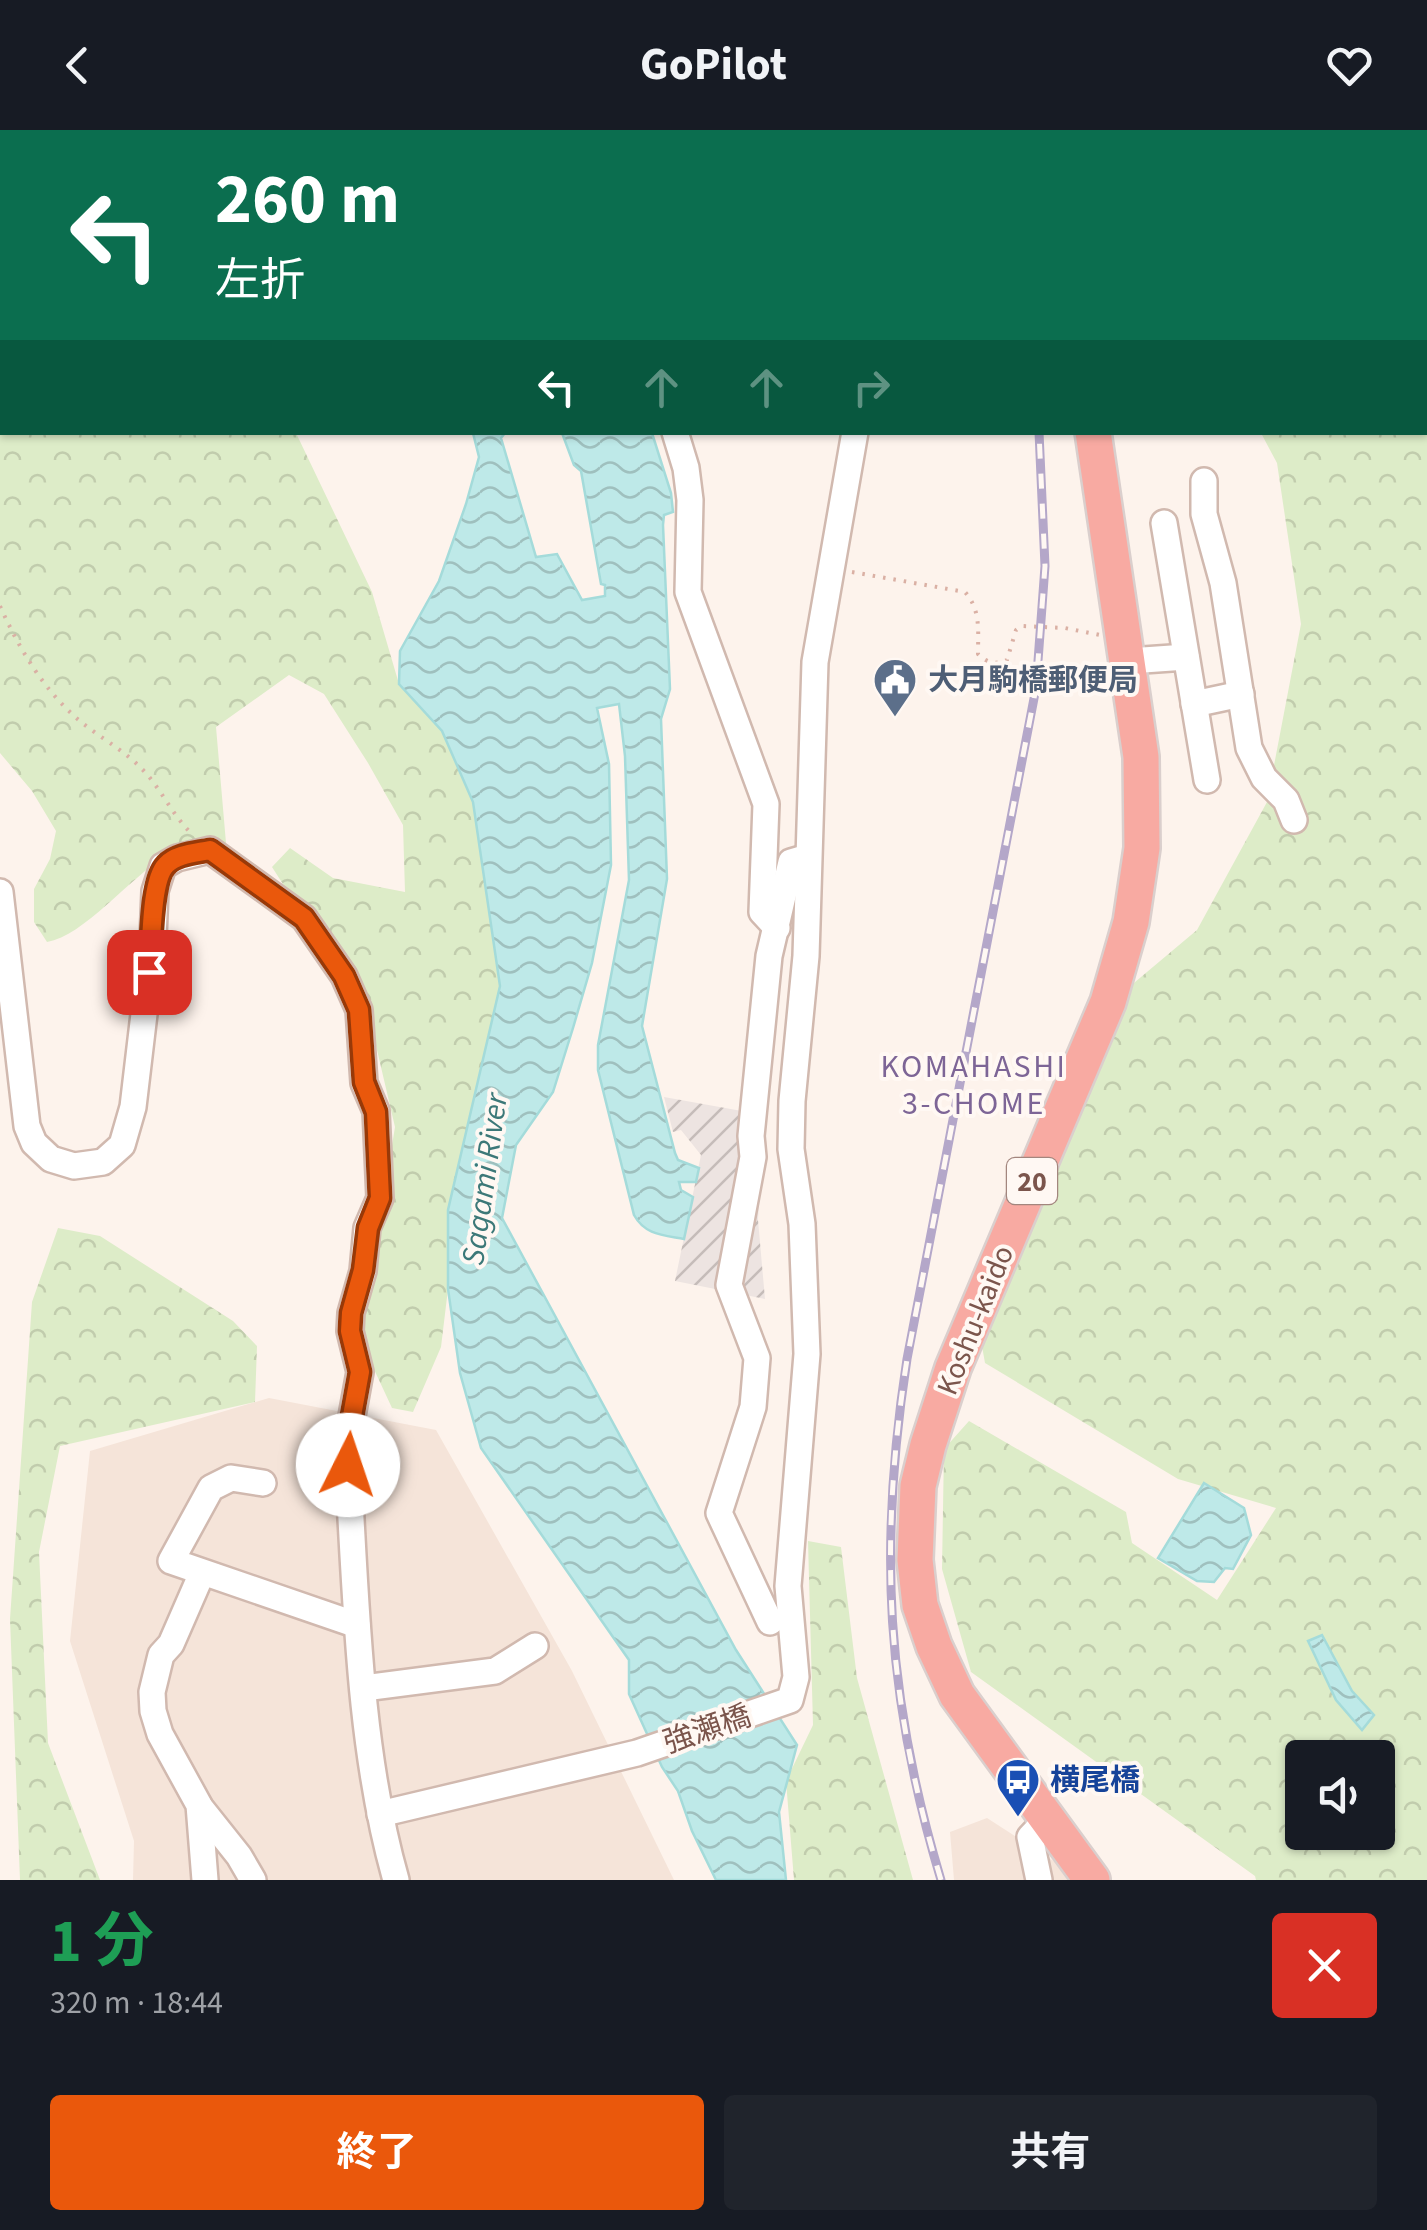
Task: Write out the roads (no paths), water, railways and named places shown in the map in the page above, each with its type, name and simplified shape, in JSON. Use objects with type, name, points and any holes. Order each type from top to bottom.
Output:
[{"type":"highway","name":"Koshu-kaido","points":[[1092,1880],[957,1695],[920,1605],[915,1560],[918,1486],[953,1368],[1108,1002],[1131,922],[1142,848],[1143,803],[1128,662],[1094,435]]},
{"type":"street","points":[[676,435],[690,500],[688,592],[766,804],[762,912],[777,928]]},
{"type":"street","points":[[770,1622],[719,1513],[753,1407],[757,1358],[729,1285],[753,1157],[751,1136],[769,956],[791,862],[808,857],[815,662],[854,435]]},
{"type":"street","points":[[1204,481],[1204,514],[1223,584],[1251,755],[1264,778],[1286,800],[1294,820]]},
{"type":"street","points":[[1164,523],[1207,780]]},
{"type":"street","points":[[1128,662],[1186,657]]},
{"type":"street","points":[[1194,704],[1240,694]]},
{"type":"street","points":[[0,892],[27,1126],[34,1143],[51,1159],[74,1166],[103,1162],[122,1145],[133,1108],[155,891],[163,866],[177,858],[210,850],[304,918],[344,976],[359,1010],[364,1082],[376,1112],[380,1198],[368,1228],[363,1270],[351,1313],[350,1331],[360,1372],[348,1438],[357,1625],[380,1814],[396,1880]]},
{"type":"street","name":"強瀬橋","points":[[380,1814],[636,1753],[790,1700],[796,1677],[788,1586],[807,1354],[802,1224],[791,1149],[792,1102],[806,956],[808,857]]},
{"type":"street","points":[[264,1482],[231,1478],[211,1488],[171,1561],[357,1625]]},
{"type":"street","points":[[202,1573],[171,1644],[161,1654],[152,1711],[160,1734],[199,1806],[253,1880]]},
{"type":"street","points":[[364,1688],[495,1671],[535,1646]]},
{"type":"street","points":[[199,1806],[204,1880]]},
{"type":"street","points":[[1040,1880],[1030,1838],[1046,1820]]},
{"type":"water","name":"Sagami River","points":[[474,435],[503,435],[501,438],[536,557],[557,554],[582,600],[605,596],[605,585],[601,584],[581,471],[574,465],[563,435],[653,435],[671,493],[673,512],[664,515],[663,525],[670,689],[661,719],[667,879],[642,1026],[675,1153],[678,1160],[699,1168],[696,1182],[679,1182],[681,1190],[693,1197],[684,1239],[649,1230],[634,1215],[598,1070],[598,1045],[629,880],[625,756],[619,704],[597,708],[609,764],[611,865],[592,963],[553,1092],[516,1145],[502,1218],[736,1650],[797,1745],[779,1812],[786,1880],[716,1880],[678,1791],[662,1767],[629,1694],[629,1660],[481,1448],[460,1373],[448,1289],[448,1210],[500,986],[473,802],[442,731],[399,684],[400,651],[439,581],[479,457]]},
{"type":"water","points":[[1204,1483],[1244,1508],[1251,1535],[1233,1569],[1225,1568],[1214,1582],[1197,1581],[1158,1558]]},
{"type":"water","points":[[1322,1635],[1352,1691],[1374,1715],[1362,1730],[1336,1700],[1308,1641]]},
{"type":"railway","points":[[941,1880],[908,1748],[898,1684],[892,1621],[892,1494],[907,1359],[1036,688],[1045,566],[1039,435]]},
{"type":"place","name":"大月駒橋郵便局","points":[[895,718]]},
{"type":"place","name":"横尾橋","points":[[1018,1818]]},
{"type":"district","name":"KOMAHASHI 3-CHOME","points":[[974,1084]]}]
